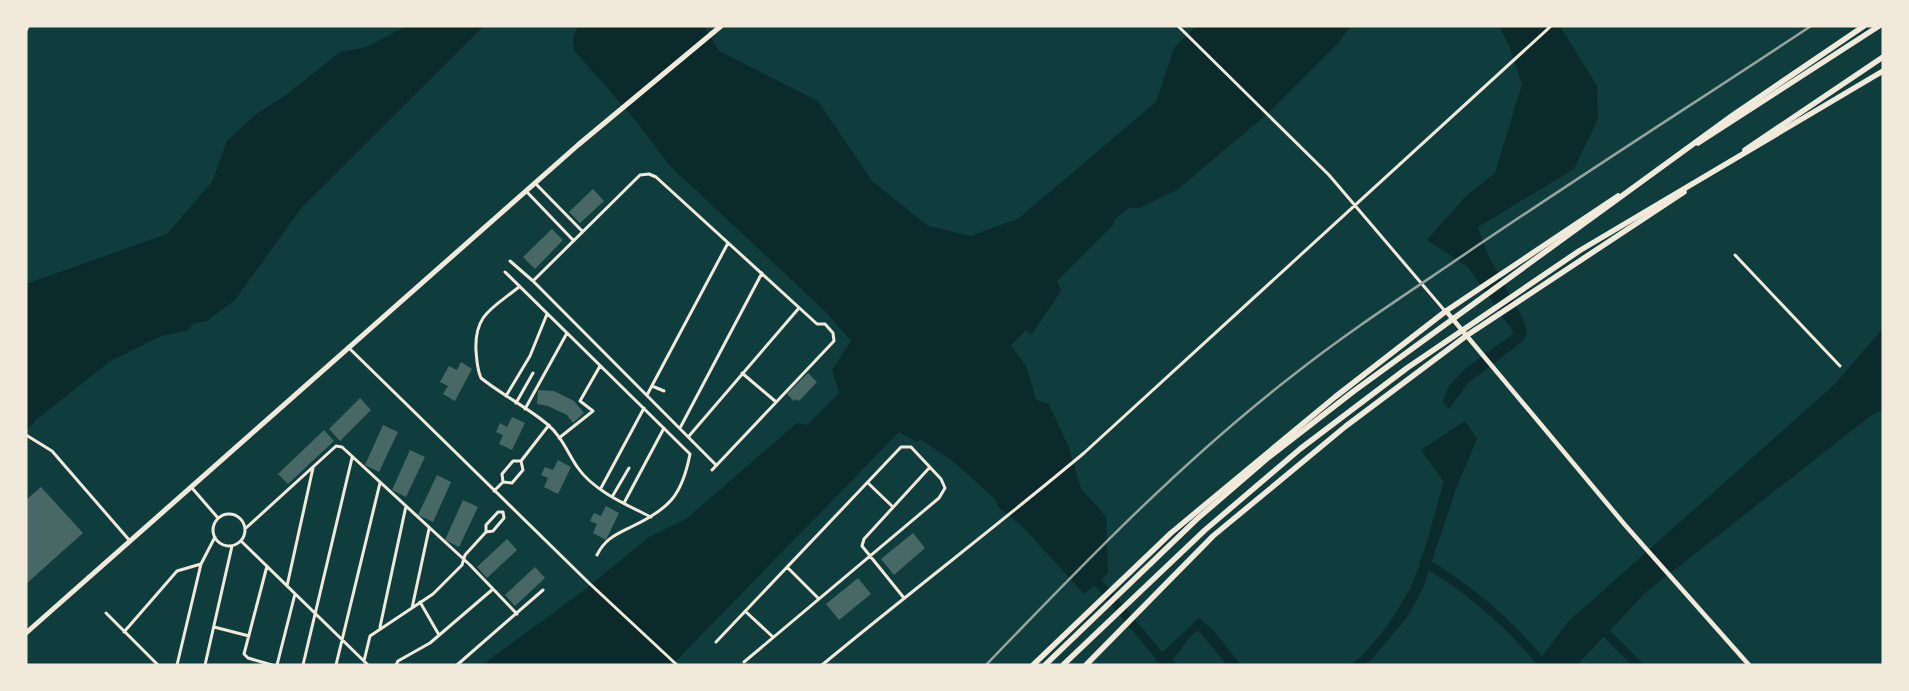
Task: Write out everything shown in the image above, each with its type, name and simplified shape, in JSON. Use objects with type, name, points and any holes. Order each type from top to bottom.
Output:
[{"type":"main road","points":[[1045,665],[1197,519],[1269,457],[1426,337],[1568,237],[1733,115],[1864,26]]},
{"type":"main road","points":[[1033,665],[1171,532],[1283,440],[1446,312],[1501,273],[1879,26]]},
{"type":"main road","points":[[26,633],[526,191],[595,131],[721,27]]},
{"type":"main road","points":[[1086,665],[1213,536],[1346,426],[1466,336],[1498,317],[1883,58]]},
{"type":"main road","points":[[1063,665],[1205,530],[1300,450],[1407,368],[1579,251],[1883,72]]},
{"type":"street","points":[[1178,26],[1280,125],[1355,205],[1493,366],[1625,525],[1749,665]]},
{"type":"street","points":[[822,665],[904,598],[1006,519],[1084,453],[1551,26]]},
{"type":"street","points":[[533,282],[640,175],[649,174],[656,177],[817,324],[825,324],[833,333],[834,342],[775,401],[712,470]]},
{"type":"street","points":[[536,183],[582,231]]},
{"type":"street","points":[[526,191],[573,240]]},
{"type":"street","points":[[647,395],[728,242]]},
{"type":"street","points":[[1735,255],[1840,366]]},
{"type":"street","points":[[510,261],[689,436],[716,465]]},
{"type":"street","points":[[505,272],[690,454],[686,478],[667,507],[652,517],[612,535],[603,544],[597,555]]},
{"type":"street","points":[[680,428],[762,273]]},
{"type":"street","points":[[519,287],[482,318],[476,339],[477,369],[480,378],[548,425],[570,452],[578,468],[612,497],[652,517]]},
{"type":"street","points":[[689,436],[799,308]]},
{"type":"street","points":[[506,396],[530,356],[538,330],[547,314]]},
{"type":"street","points":[[525,409],[567,333]]},
{"type":"street","points":[[349,348],[509,506],[677,665]]},
{"type":"street","points":[[559,438],[593,411],[580,401],[600,366]]},
{"type":"street","points":[[516,403],[533,373]]},
{"type":"street","points":[[742,373],[775,401]]},
{"type":"street","points":[[652,386],[664,391]]},
{"type":"street","points":[[601,488],[644,408]]},
{"type":"street","points":[[503,482],[512,483],[522,470],[521,461],[548,425]]},
{"type":"street","points":[[624,503],[664,428]]},
{"type":"street","points":[[26,435],[52,451],[130,542]]},
{"type":"street","points":[[214,538],[222,545],[232,546],[241,541],[246,528],[336,446],[342,447],[463,560],[470,564],[517,614]]},
{"type":"street","points":[[716,642],[901,447],[911,446],[930,467],[945,488],[939,498],[744,662]]},
{"type":"street","points":[[303,665],[353,457]]},
{"type":"street","points":[[503,482],[502,474],[513,461],[521,461]]},
{"type":"street","points":[[287,586],[313,467]]},
{"type":"street","points":[[904,598],[862,546],[864,539],[930,467]]},
{"type":"street","points":[[612,497],[629,468]]},
{"type":"street","points":[[336,665],[380,482]]},
{"type":"street","points":[[494,491],[503,482]]},
{"type":"street","points":[[868,482],[894,507]]},
{"type":"street","points":[[192,488],[218,518]]},
{"type":"street","points":[[379,628],[406,506]]},
{"type":"street","points":[[486,532],[486,525],[498,512],[503,512],[509,506]]},
{"type":"street","points":[[364,661],[370,636],[379,628],[433,594],[462,565],[465,555],[486,532],[493,531],[504,518],[503,512]]},
{"type":"street","points":[[177,665],[201,564],[214,538],[213,527],[218,518],[228,514],[237,516],[246,528]]},
{"type":"street","points":[[412,608],[429,528]]},
{"type":"street","points":[[241,541],[368,665]]},
{"type":"street","points":[[205,665],[232,546]]},
{"type":"street","points":[[124,632],[177,571],[201,564]]},
{"type":"street","points":[[267,566],[244,654],[248,658],[272,665]]},
{"type":"street","points":[[787,567],[818,598]]},
{"type":"street","points":[[396,665],[398,661],[439,634],[494,589]]},
{"type":"street","points":[[457,665],[543,590]]},
{"type":"street","points":[[277,665],[295,594]]},
{"type":"street","points":[[420,602],[439,634]]},
{"type":"street","points":[[745,611],[773,637]]},
{"type":"street","points":[[106,613],[158,665]]},
{"type":"street","points":[[214,627],[249,636]]},
{"type":"water","points":[[407,26],[484,26],[302,207],[235,300],[207,321],[194,323],[187,331],[161,336],[109,362],[36,420],[26,431],[26,284],[167,234],[212,182],[227,141],[255,115],[286,95],[340,52],[366,47]]},
{"type":"water","points":[[578,26],[704,26],[719,51],[818,101],[872,181],[928,226],[971,236],[1019,218],[1156,102],[1174,48],[1196,26],[1351,26],[1338,43],[1266,115],[1177,190],[1139,208],[1129,208],[1115,219],[1112,226],[1057,281],[1061,291],[1031,335],[1026,330],[1011,345],[1027,368],[1036,400],[1049,404],[1069,448],[1081,489],[1106,516],[1108,573],[1084,594],[1022,526],[998,507],[995,499],[954,462],[920,439],[917,442],[899,432],[672,665],[482,665],[583,591],[649,537],[686,519],[797,423],[807,425],[839,393],[832,370],[851,341],[825,311],[670,166],[636,121],[574,50],[573,38]]},
{"type":"water","points":[[1499,26],[1560,26],[1597,86],[1598,119],[1574,169],[1478,227],[1487,253],[1524,321],[1527,333],[1523,341],[1468,383],[1449,409],[1443,402],[1446,391],[1453,382],[1472,363],[1514,333],[1468,267],[1427,240],[1465,197],[1495,173],[1522,84],[1509,46]]},
{"type":"water","points":[[1883,328],[1883,409],[1869,417],[1646,592],[1577,665],[1535,665],[1569,621],[1835,384]]},
{"type":"water","points":[[1465,421],[1477,439],[1457,486],[1423,588],[1408,616],[1373,658],[1364,665],[1350,665],[1368,650],[1393,617],[1412,584],[1421,560],[1444,482],[1421,450]]},
{"type":"water","points":[[1199,618],[1213,630],[1241,665],[1227,665],[1198,630],[1173,659],[1177,665],[1160,665],[1155,659]]},
{"type":"building","points":[[593,189],[604,201],[580,223],[569,212]]},
{"type":"building","points":[[552,229],[563,240],[535,269],[523,257]]},
{"type":"building","points":[[461,362],[472,369],[455,401],[443,394],[448,386],[440,382],[449,366],[457,370]]},
{"type":"building","points":[[808,373],[817,382],[799,401],[796,399],[794,401],[787,394]]},
{"type":"building","points":[[538,390],[554,391],[574,401],[584,413],[573,423],[567,415],[548,406],[537,404]]},
{"type":"building","points":[[360,398],[371,410],[340,441],[329,429]]},
{"type":"building","points":[[512,417],[525,423],[512,450],[499,444],[503,435],[496,432],[500,423],[507,427]]},
{"type":"building","points":[[383,425],[398,432],[379,472],[365,465]]},
{"type":"building","points":[[324,430],[334,441],[288,484],[278,474]]},
{"type":"building","points":[[410,450],[425,457],[406,497],[392,490]]},
{"type":"building","points":[[558,460],[571,467],[558,494],[544,487],[548,478],[541,475],[545,467],[553,470]]},
{"type":"building","points":[[437,475],[451,482],[433,522],[418,515]]},
{"type":"building","points":[[41,487],[83,533],[26,584],[26,500]]},
{"type":"building","points":[[463,500],[478,507],[459,547],[445,540]]},
{"type":"building","points":[[606,506],[619,513],[606,540],[593,533],[597,524],[590,521],[594,513],[601,516]]},
{"type":"building","points":[[913,533],[925,548],[894,575],[881,559]]},
{"type":"building","points":[[507,539],[517,550],[487,578],[477,567]]},
{"type":"building","points":[[535,567],[545,578],[515,606],[505,595]]},
{"type":"building","points":[[858,578],[871,594],[839,620],[826,604]]},
{"type":"waterway","points":[[1424,562],[1473,595],[1503,621],[1543,665]]},
{"type":"waterway","points":[[1093,576],[1167,665]]},
{"type":"waterway","points":[[1598,625],[1638,665]]},
{"type":"railway","points":[[986,665],[1059,589],[1172,479],[1251,409],[1311,362],[1368,320],[1491,236],[1811,26]]}]
